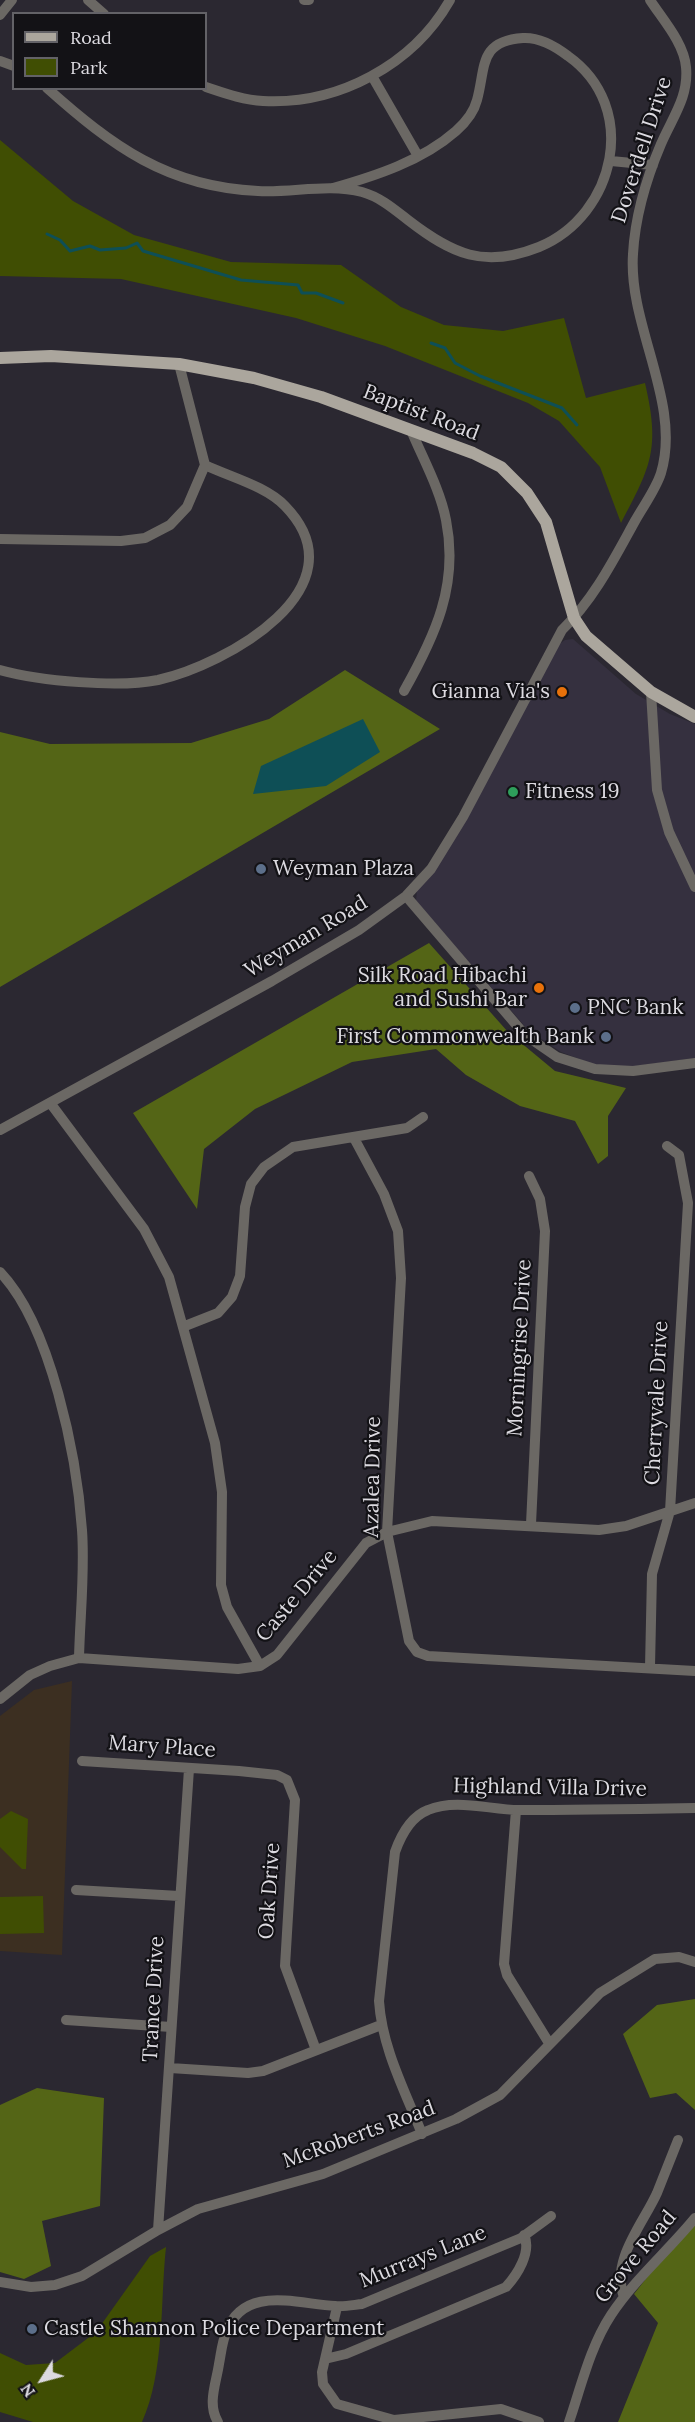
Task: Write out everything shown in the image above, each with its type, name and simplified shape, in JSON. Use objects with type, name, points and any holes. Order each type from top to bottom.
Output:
[{"type":"main road","name":"Baptist Road","points":[[0,358],[51,356],[179,364],[254,378],[321,397],[473,453],[501,467],[527,493],[546,522],[574,618],[602,652],[651,693],[695,717]]},
{"type":"street","points":[[0,15],[12,0]]},
{"type":"street","points":[[88,0],[102,12]]},
{"type":"street","points":[[207,87],[244,98],[289,101],[316,98],[372,76],[427,34],[450,0]]},
{"type":"street","name":"Doverdell Drive","points":[[574,618],[596,589],[653,490],[661,473],[664,456],[666,431],[661,399],[635,303],[632,273],[633,243],[653,165],[683,100],[686,66],[674,35],[650,0]]},
{"type":"street","points":[[49,90],[106,139],[135,158],[187,179],[256,191],[333,188],[361,192],[379,199],[447,248],[475,256],[508,256],[555,239],[582,218],[603,182],[611,161],[609,121],[598,89],[587,73],[558,48],[526,38],[505,43],[488,54],[482,63],[478,97],[468,118],[456,131],[418,156],[365,179],[333,188]]},
{"type":"street","points":[[372,76],[418,156]]},
{"type":"street","points":[[611,161],[653,165]]},
{"type":"street","points":[[0,539],[121,541],[145,538],[170,525],[187,507],[205,465],[179,364]]},
{"type":"street","points":[[404,691],[428,649],[440,620],[449,559],[446,520],[439,496],[411,430]]},
{"type":"street","points":[[0,670],[22,676],[109,682],[156,680],[201,668],[223,657],[266,629],[287,608],[299,591],[308,566],[308,552],[296,520],[284,505],[269,494],[205,465]]},
{"type":"street","name":"Weyman Road","points":[[0,1130],[272,981],[359,930],[406,896],[431,869],[453,834],[543,661],[562,630],[574,618]]},
{"type":"street","points":[[651,693],[657,790],[669,832],[695,887]]},
{"type":"street","points":[[406,896],[525,1035],[557,1057],[595,1069],[633,1071],[695,1063]]},
{"type":"street","points":[[51,1104],[144,1229],[169,1277],[185,1326],[215,1443],[222,1492],[221,1585],[227,1606],[260,1666]]},
{"type":"street","points":[[185,1326],[218,1313],[232,1297],[240,1276],[244,1207],[251,1184],[264,1167],[293,1147],[407,1128],[423,1117]]},
{"type":"street","name":"Azalea Drive","points":[[354,1138],[384,1194],[398,1231],[401,1278],[387,1532],[409,1641],[417,1652],[428,1656],[695,1671]]},
{"type":"street","name":"Cherryvale Drive","points":[[650,1667],[652,1574],[670,1511],[688,1203],[680,1155],[667,1146]]},
{"type":"street","name":"Morningrise Drive","points":[[529,1176],[540,1199],[545,1232],[531,1524]]},
{"type":"street","points":[[0,1272],[32,1317],[43,1340],[75,1466],[82,1532],[79,1658]]},
{"type":"street","name":"Caste Drive","points":[[0,1699],[30,1675],[50,1666],[79,1658],[238,1669],[260,1666],[277,1655],[366,1543],[387,1532],[432,1521],[531,1524],[599,1530],[626,1526],[695,1503]]},
{"type":"street","name":"Mary Place","points":[[82,1761],[239,1771]]},
{"type":"street","name":"Trance Drive","points":[[158,2230],[171,2068],[171,2027],[189,1769]]},
{"type":"street","name":"Oak Drive","points":[[239,1771],[277,1775],[287,1780],[292,1788],[295,1807],[285,1966],[316,2050]]},
{"type":"street","name":"Highland Villa Drive","points":[[422,2134],[381,2025],[380,1976],[394,1852],[404,1831],[415,1818],[442,1806],[516,1810],[695,1808]]},
{"type":"street","points":[[516,1810],[504,1964],[507,1975],[549,2043]]},
{"type":"street","points":[[76,1890],[179,1896]]},
{"type":"street","name":"McRoberts Road","points":[[0,2282],[31,2287],[55,2284],[82,2276],[158,2230],[214,2202],[323,2174],[482,2107],[500,2095],[600,1993],[637,1969],[667,1956],[695,1962]]},
{"type":"street","points":[[66,2020],[171,2027]]},
{"type":"street","points":[[171,2068],[248,2073],[263,2071],[381,2025]]},
{"type":"street","points":[[624,2297],[620,2278],[625,2255],[656,2194],[678,2140]]},
{"type":"street","name":"Murrays Lane","points":[[218,2422],[212,2404],[226,2332],[234,2318],[246,2306],[259,2300],[271,2299],[337,2307],[362,2304],[524,2235],[551,2216]]},
{"type":"street","name":"Grove Road","points":[[569,2422],[598,2339],[624,2297],[695,2218]]},
{"type":"street","points":[[325,2359],[346,2355],[506,2287],[513,2280],[527,2252],[524,2235]]},
{"type":"street","points":[[337,2307],[325,2359],[323,2384],[337,2404],[346,2409],[394,2421],[431,2420],[501,2409],[539,2422]]},
{"type":"shaded area","points":[[573,639],[636,694],[670,714],[695,724],[695,1058],[629,1067],[597,1066],[561,1052],[528,1030],[416,901],[417,890],[558,645],[565,640]]},
{"type":"shaded area","points":[[72,1681],[62,1955],[0,1951],[0,1716],[34,1690]]},
{"type":"green space","points":[[0,140],[73,201],[134,235],[231,262],[341,265],[401,307],[444,325],[503,331],[564,318],[586,398],[645,383],[652,424],[650,456],[640,486],[621,523],[600,467],[559,421],[528,403],[385,346],[296,318],[121,279],[0,276]]},
{"type":"green space","points":[[345,670],[440,729],[0,987],[0,732],[50,744],[191,743],[269,719]]},
{"type":"green space","points":[[429,943],[508,1032],[555,1071],[626,1088],[608,1116],[608,1156],[598,1164],[575,1121],[520,1106],[466,1075],[436,1049],[352,1062],[255,1109],[204,1149],[197,1209],[133,1113]]},
{"type":"green space","points":[[11,1811],[28,1819],[26,1869],[22,1869],[0,1847],[0,1819]]},
{"type":"green space","points":[[43,1896],[44,1933],[0,1934],[0,1897]]},
{"type":"green space","points":[[695,1999],[695,2110],[676,2093],[650,2098],[623,2034],[657,2005]]},
{"type":"green space","points":[[37,2088],[104,2098],[100,2206],[42,2221],[51,2266],[24,2279],[0,2272],[0,2105]]},
{"type":"green space","points":[[695,2216],[695,2422],[618,2422],[658,2323],[634,2294]]},
{"type":"green space","points":[[166,2247],[155,2381],[142,2422],[33,2422],[0,2412],[0,2353],[26,2365],[55,2363],[96,2332],[150,2256]]},
{"type":"water","points":[[363,719],[380,752],[326,786],[253,794],[261,766]]},
{"type":"waterway","points":[[47,234],[60,240],[70,251],[90,246],[100,250],[126,248],[137,243],[143,251],[241,280],[298,285],[302,293],[316,293],[343,303]]},
{"type":"waterway","points":[[431,343],[445,348],[455,363],[480,376],[562,408],[577,425]]},
{"type":"place","name":"Gianna Via's","points":[[562,692]]},
{"type":"place","name":"Fitness 19","points":[[513,792]]},
{"type":"place","name":"Weyman Plaza","points":[[261,869]]},
{"type":"place","name":"Silk Road Hibachi and Sushi Bar","points":[[539,988]]},
{"type":"place","name":"PNC Bank","points":[[575,1008]]},
{"type":"place","name":"First Commonwealth Bank","points":[[606,1037]]},
{"type":"place","name":"Castle Shannon Police Department","points":[[32,2329]]}]
